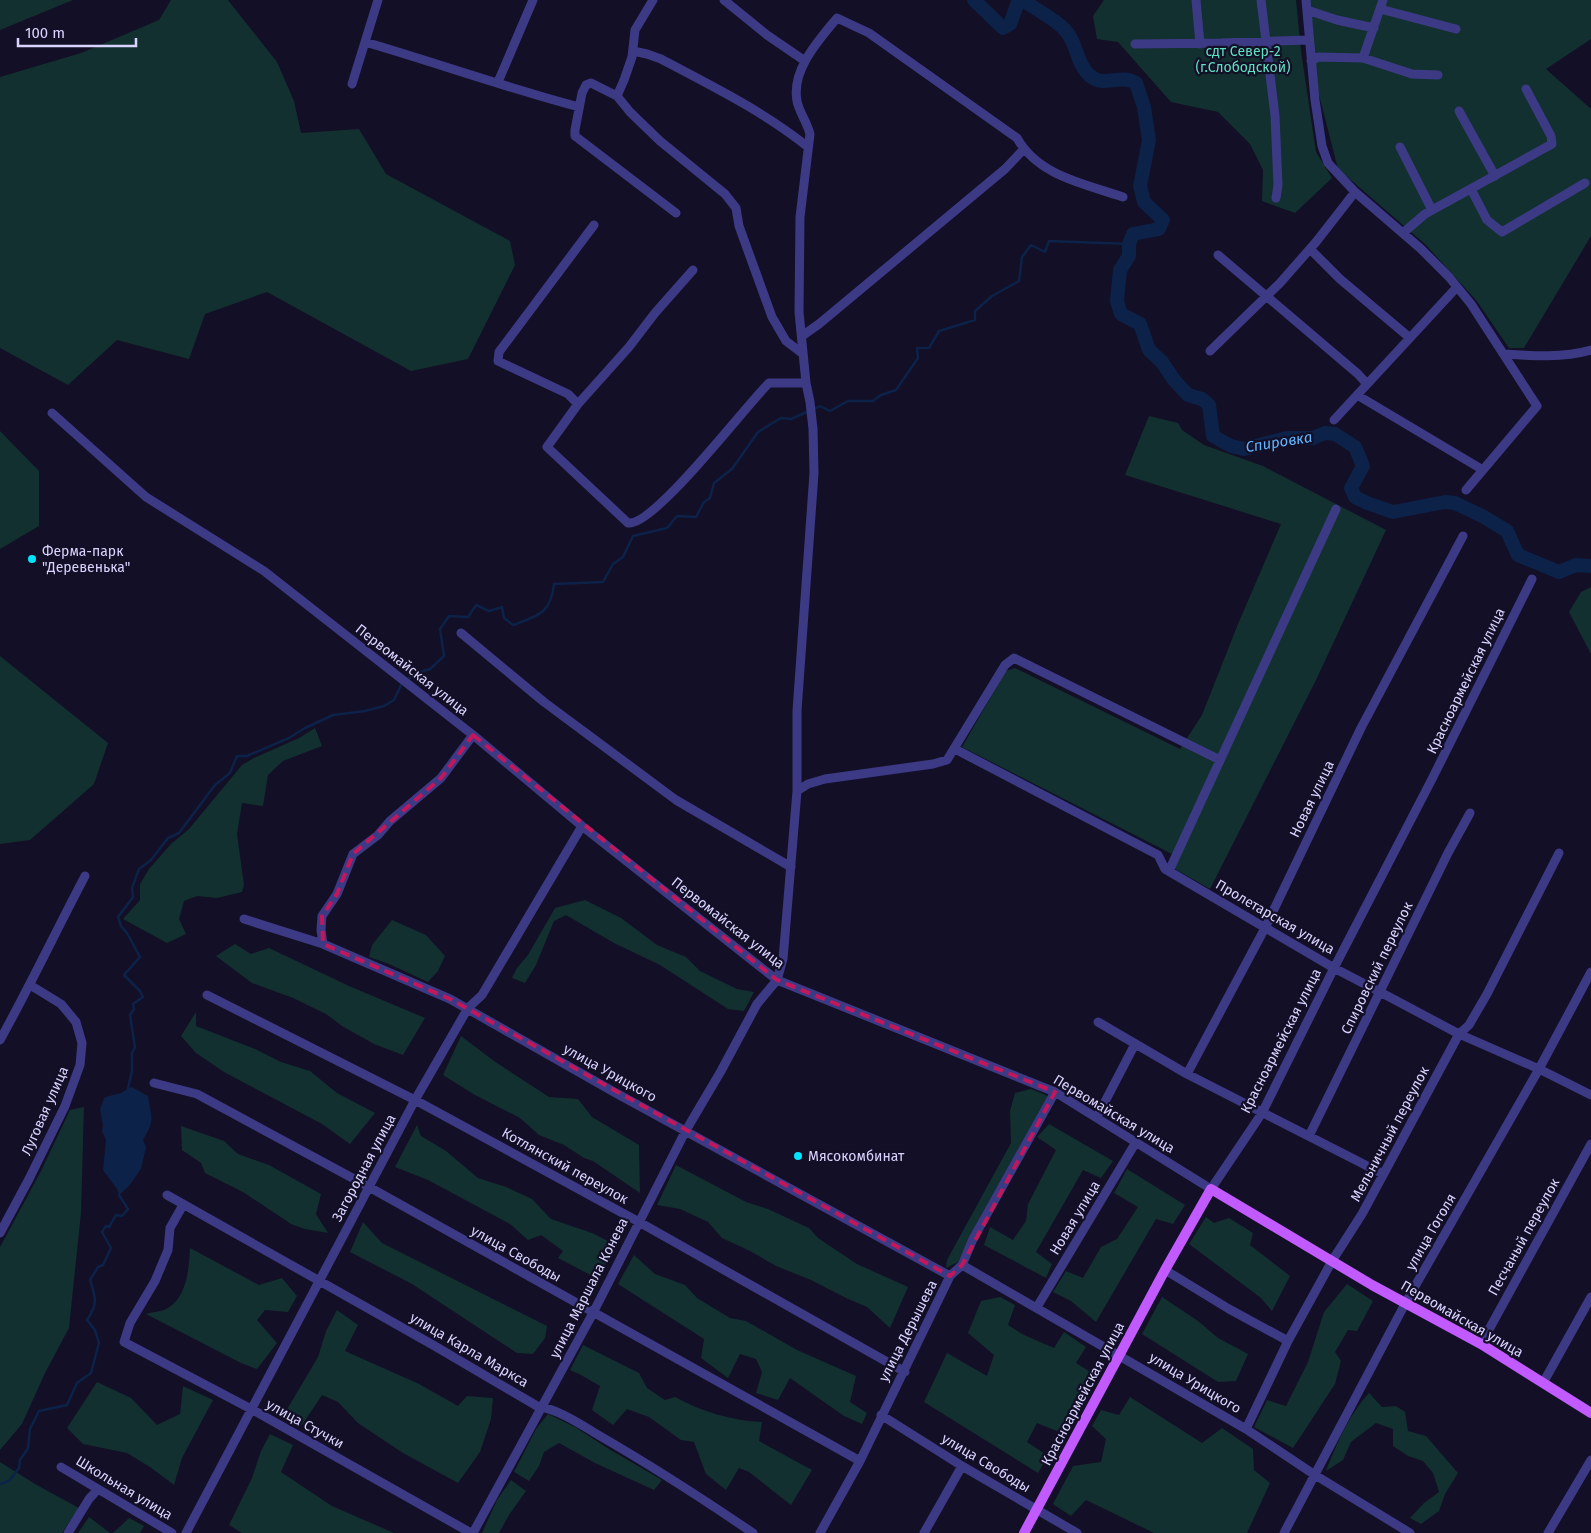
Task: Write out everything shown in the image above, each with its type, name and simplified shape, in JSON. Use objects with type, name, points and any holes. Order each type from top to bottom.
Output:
[{"type":"main road","name":"Первомайская улица","points":[[1211,1189],[1372,1285],[1481,1344],[1591,1413]]},
{"type":"main road","name":"Красноармейская улица","points":[[1024,1533],[1165,1270],[1211,1189]]},
{"type":"street","points":[[352,84],[378,0]]},
{"type":"street","points":[[498,82],[534,0]]},
{"type":"street","points":[[616,96],[624,80],[633,51],[635,30],[652,0]]},
{"type":"street","points":[[724,0],[767,35],[805,61]]},
{"type":"street","points":[[1196,0],[1200,44]]},
{"type":"street","points":[[1261,0],[1275,116],[1278,185],[1276,198]]},
{"type":"street","points":[[1306,0],[1315,100],[1322,146],[1328,162],[1355,192],[1420,248],[1457,287],[1471,304],[1537,406],[1466,490]]},
{"type":"street","points":[[1363,58],[1381,5],[1456,30]]},
{"type":"street","points":[[1307,10],[1338,20],[1374,28]]},
{"type":"street","points":[[777,980],[782,959],[797,791],[797,711],[814,473],[813,429],[799,312],[800,217],[810,134],[796,93],[797,82],[805,61],[837,18],[869,33],[1017,138],[1023,150],[1055,174],[1123,197]]},
{"type":"street","points":[[1135,44],[1309,40]]},
{"type":"street","points":[[365,42],[498,82],[534,95],[579,107]]},
{"type":"street","points":[[633,51],[661,59],[751,108],[789,132],[808,147]]},
{"type":"street","points":[[1311,61],[1318,57],[1363,58],[1412,74],[1438,76]]},
{"type":"street","points":[[676,213],[575,136],[582,93],[586,85],[591,83],[616,96],[660,141],[725,194],[736,208],[740,226],[772,317],[786,340],[803,354]]},
{"type":"street","points":[[1403,233],[1425,214],[1552,144],[1551,136],[1526,89]]},
{"type":"street","points":[[1459,111],[1495,176]]},
{"type":"street","points":[[1400,147],[1432,210]]},
{"type":"street","points":[[802,336],[819,324],[1005,169],[1023,150]]},
{"type":"street","points":[[1471,190],[1487,220],[1502,232],[1585,183]]},
{"type":"street","points":[[1210,351],[1267,296],[1310,249],[1355,192]]},
{"type":"street","points":[[578,404],[568,394],[498,361],[498,352],[594,225]]},
{"type":"street","points":[[1310,249],[1340,279],[1410,338]]},
{"type":"street","points":[[1218,255],[1358,374],[1367,384]]},
{"type":"street","points":[[693,270],[655,313],[629,347],[578,404],[547,447],[631,524],[642,518],[664,500],[685,479],[769,383],[806,383]]},
{"type":"street","points":[[1334,420],[1457,287]]},
{"type":"street","points":[[1504,354],[1552,356],[1575,354],[1591,350]]},
{"type":"street","points":[[1358,395],[1483,470]]},
{"type":"street","name":"Первомайская улица","points":[[52,412],[146,497],[264,571],[473,735],[582,826],[777,980],[1055,1092],[1211,1189]]},
{"type":"street","points":[[1169,871],[1336,509]]},
{"type":"street","name":"Новая улица","points":[[1187,1074],[1265,928],[1361,728],[1463,536]]},
{"type":"street","name":"Красноармейская улица","points":[[1211,1189],[1262,1112],[1532,579]]},
{"type":"street","points":[[461,633],[544,702],[676,800],[791,867]]},
{"type":"street","points":[[797,791],[808,784],[825,779],[932,764],[947,760],[1005,665],[1014,658],[1220,760]]},
{"type":"street","points":[[323,944],[320,930],[322,916],[337,894],[354,854],[441,778],[473,735]]},
{"type":"street","name":"Пролетарская улица","points":[[955,749],[1158,855],[1165,869],[1334,968],[1459,1034],[1539,1069],[1591,1095]]},
{"type":"street","name":"Спировский переулок","points":[[1309,1136],[1448,853],[1470,813]]},
{"type":"street","name":"Загородная улица","points":[[186,1533],[253,1410],[277,1359],[415,1100],[468,1008],[482,995],[582,826]]},
{"type":"street","name":"Мельничный переулок","points":[[1246,1429],[1288,1341],[1332,1261],[1362,1214],[1459,1034],[1469,1025],[1487,994],[1559,853]]},
{"type":"street","points":[[0,1040],[30,986],[56,930],[85,876]]},
{"type":"street","name":"улица Урицкого","points":[[244,919],[323,944],[468,1008],[685,1132],[950,1276]]},
{"type":"street","name":"улица Гоголя","points":[[1284,1533],[1406,1302],[1539,1069],[1591,972]]},
{"type":"street","name":"улица Маршала Конева","points":[[472,1533],[593,1313],[685,1132],[757,1004],[777,980]]},
{"type":"street","name":"Луговая улица","points":[[0,1233],[61,1114],[80,1064],[82,1042],[76,1022],[61,1004],[30,986]]},
{"type":"street","name":"Котлянский переулок","points":[[207,995],[415,1100],[639,1222],[904,1372]]},
{"type":"street","points":[[1098,1022],[1187,1074],[1383,1174]]},
{"type":"street","points":[[1097,1117],[1135,1044]]},
{"type":"street","name":"улица Свободы","points":[[154,1083],[197,1094],[369,1187],[860,1461]]},
{"type":"street","name":"улица Дерышева","points":[[820,1533],[860,1461],[950,1276],[962,1265],[974,1239],[1055,1092]]},
{"type":"street","name":"Новая улица","points":[[1037,1307],[1136,1142]]},
{"type":"street","name":"Песчаный переулок","points":[[1481,1344],[1591,1144]]},
{"type":"street","name":"улица Карла Маркса","points":[[168,1195],[433,1344],[538,1406],[554,1410],[611,1442],[679,1484],[752,1533]]},
{"type":"street","name":"улица Стучки","points":[[183,1205],[170,1228],[168,1250],[155,1281],[130,1323],[124,1342],[253,1410],[472,1533]]},
{"type":"street","name":"улица Урицкого","points":[[962,1265],[1246,1429],[1315,1475],[1410,1533]]},
{"type":"street","points":[[1165,1270],[1229,1309],[1288,1341]]},
{"type":"street","points":[[1543,1383],[1591,1297]]},
{"type":"street","name":"улица Свободы","points":[[881,1415],[962,1466],[1077,1533]]},
{"type":"street","points":[[1548,1533],[1591,1460]]},
{"type":"street","points":[[924,1533],[962,1466]]},
{"type":"street","name":"Школьная улица","points":[[61,1468],[172,1533]]},
{"type":"street","points":[[68,1533],[89,1499],[98,1489]]},
{"type":"highlighted area","points":[[473,735],[777,980],[1055,1092],[962,1265],[950,1276],[450,999],[323,944],[322,916],[337,894],[353,854],[441,778]]},
{"type":"green space","points":[[0,0],[73,0],[0,30]]},
{"type":"green space","points":[[171,0],[228,0],[277,62],[294,101],[301,133],[359,129],[386,174],[510,241],[515,265],[468,359],[411,371],[267,292],[205,314],[189,359],[117,340],[68,385],[0,348],[0,77],[81,53],[159,20]]},
{"type":"green space","name":"сдт Север-2 (г.Слободской)","points":[[1104,0],[1296,0],[1301,51],[1316,152],[1332,178],[1295,213],[1262,201],[1263,170],[1250,144],[1218,112],[1171,102],[1118,42],[1097,39],[1093,16]]},
{"type":"green space","points":[[1302,0],[1591,0],[1591,39],[1546,69],[1591,109],[1591,236],[1524,348],[1509,348],[1476,300],[1425,244],[1338,169],[1306,44]]},
{"type":"green space","points":[[1149,416],[1178,423],[1182,430],[1204,445],[1263,466],[1386,530],[1316,680],[1210,889],[1168,865],[1172,854],[962,747],[1006,671],[1015,668],[1180,749],[1202,715],[1238,624],[1281,524],[1125,475]]},
{"type":"green space","points":[[0,431],[39,471],[39,526],[0,549]]},
{"type":"green space","points":[[1591,587],[1591,654],[1569,612],[1581,592]]},
{"type":"green space","points":[[0,656],[108,743],[94,784],[30,840],[0,844]]},
{"type":"green space","points":[[315,728],[322,746],[283,761],[268,775],[263,806],[242,803],[237,834],[244,885],[242,892],[217,898],[197,896],[184,901],[179,919],[186,934],[167,943],[123,919],[140,900],[140,884],[149,869],[171,844],[189,829],[242,765],[299,738]]},
{"type":"green space","points":[[585,900],[621,918],[657,945],[686,957],[700,971],[737,989],[754,992],[744,1011],[728,1009],[660,965],[614,943],[566,915],[554,921],[536,965],[525,983],[512,978],[517,968],[528,955],[555,908]]},
{"type":"green space","points":[[392,920],[426,935],[445,956],[438,971],[428,982],[369,957],[372,945]]},
{"type":"green space","points":[[235,944],[251,954],[269,948],[349,986],[425,1018],[403,1055],[374,1044],[342,1026],[326,1014],[293,998],[252,983],[216,956]]},
{"type":"green space","points":[[196,1012],[196,1026],[255,1049],[281,1062],[310,1071],[337,1093],[375,1113],[350,1144],[322,1124],[224,1072],[196,1053],[181,1036]]},
{"type":"green space","points":[[461,1036],[494,1061],[549,1097],[578,1099],[592,1117],[639,1145],[640,1193],[593,1161],[584,1158],[564,1145],[539,1135],[520,1118],[475,1095],[443,1075]]},
{"type":"green space","points":[[1031,1089],[1048,1096],[980,1217],[958,1262],[946,1268],[947,1260],[1011,1143],[1010,1111],[1015,1093]]},
{"type":"green space","points":[[84,1107],[81,1213],[69,1328],[45,1373],[22,1424],[0,1450],[0,1247],[41,1171],[70,1110]]},
{"type":"green space","points":[[1049,1124],[1113,1161],[1101,1178],[1083,1170],[1036,1252],[1052,1264],[1046,1278],[984,1245],[990,1227],[1013,1240],[1026,1221],[1028,1204],[1056,1150],[1037,1137]]},
{"type":"green space","points":[[417,1125],[421,1136],[446,1151],[478,1178],[506,1187],[532,1199],[551,1219],[592,1233],[616,1245],[598,1279],[558,1258],[563,1251],[541,1235],[528,1240],[510,1224],[428,1180],[395,1167]]},
{"type":"green space","points":[[181,1126],[224,1141],[238,1154],[269,1165],[321,1194],[316,1214],[328,1233],[305,1229],[291,1224],[243,1192],[205,1173],[201,1163],[182,1150]]},
{"type":"green space","points":[[676,1165],[746,1202],[768,1209],[809,1228],[818,1238],[857,1264],[908,1287],[890,1328],[867,1307],[811,1280],[776,1266],[722,1238],[708,1222],[680,1209],[657,1205]]},
{"type":"green space","points":[[1127,1169],[1185,1205],[1173,1224],[1156,1219],[1096,1322],[1071,1301],[1053,1292],[1066,1271],[1083,1278],[1101,1247],[1117,1239],[1138,1207],[1114,1193]]},
{"type":"green space","points":[[1206,1217],[1214,1223],[1229,1218],[1253,1233],[1250,1245],[1290,1276],[1272,1311],[1261,1298],[1189,1244]]},
{"type":"green space","points":[[363,1222],[382,1243],[547,1326],[545,1338],[533,1354],[517,1353],[412,1284],[350,1252]]},
{"type":"green space","points":[[190,1248],[259,1285],[282,1278],[297,1296],[288,1312],[265,1310],[257,1320],[277,1343],[257,1369],[241,1363],[146,1314],[166,1309],[173,1304],[183,1291],[189,1265]]},
{"type":"green space","points":[[634,1255],[655,1274],[685,1285],[697,1298],[730,1318],[746,1321],[797,1350],[856,1376],[850,1402],[867,1413],[862,1424],[844,1416],[790,1378],[778,1400],[756,1393],[762,1372],[756,1359],[740,1354],[728,1378],[701,1358],[704,1339],[618,1284]]},
{"type":"green space","points":[[1347,1284],[1373,1301],[1357,1331],[1348,1330],[1335,1352],[1341,1361],[1335,1384],[1293,1448],[1254,1427],[1267,1400],[1286,1406],[1308,1362],[1324,1312]]},
{"type":"green space","points":[[1000,1297],[1015,1305],[1008,1325],[1024,1335],[1054,1348],[1064,1332],[1086,1347],[1076,1363],[1095,1375],[1062,1433],[1037,1423],[1027,1442],[1048,1456],[1038,1473],[924,1402],[947,1353],[987,1376],[994,1355],[968,1333],[981,1301]]},
{"type":"green space","points":[[1162,1297],[1198,1321],[1218,1338],[1248,1354],[1236,1381],[1218,1382],[1142,1334]]},
{"type":"green space","points":[[337,1310],[358,1325],[345,1351],[419,1384],[458,1406],[467,1396],[493,1398],[491,1419],[480,1452],[458,1483],[403,1453],[358,1423],[338,1402],[322,1395],[302,1425],[286,1411],[318,1357],[326,1331]]},
{"type":"green space","points":[[583,1345],[639,1373],[647,1388],[665,1400],[675,1397],[695,1407],[717,1414],[740,1420],[762,1422],[759,1441],[812,1470],[791,1505],[749,1472],[739,1468],[726,1490],[706,1474],[694,1442],[681,1440],[649,1417],[627,1409],[613,1425],[592,1410],[600,1386],[570,1370]]},
{"type":"green space","points":[[97,1382],[131,1398],[157,1425],[180,1414],[183,1386],[213,1400],[182,1458],[174,1485],[127,1453],[83,1444],[67,1428]]},
{"type":"green space","points":[[1369,1393],[1382,1407],[1396,1406],[1405,1412],[1408,1431],[1426,1436],[1458,1473],[1445,1494],[1439,1511],[1421,1524],[1410,1518],[1424,1503],[1439,1492],[1433,1473],[1423,1461],[1408,1456],[1393,1446],[1393,1429],[1376,1423],[1351,1442],[1343,1460],[1326,1471],[1350,1420]]},
{"type":"green space","points":[[1130,1397],[1202,1443],[1222,1428],[1253,1449],[1254,1470],[1270,1483],[1247,1533],[1154,1533],[1086,1500],[1071,1516],[1053,1504],[1073,1466],[1101,1462],[1106,1439],[1092,1426],[1101,1410],[1119,1415]]},
{"type":"green space","points":[[548,1414],[575,1427],[662,1480],[654,1490],[595,1463],[559,1443],[544,1452],[539,1466],[529,1481],[514,1472],[536,1429]]},
{"type":"green space","points":[[270,1434],[293,1445],[281,1472],[332,1506],[394,1533],[242,1533],[229,1525],[252,1478],[261,1451]]},
{"type":"green space","points":[[0,1462],[79,1508],[62,1533],[0,1533]]},
{"type":"green space","points":[[511,1480],[526,1491],[499,1533],[482,1533],[497,1500]]},
{"type":"green space","points":[[89,1517],[110,1533],[78,1533]]},
{"type":"green space","points":[[129,1518],[144,1526],[140,1533],[113,1533]]},
{"type":"water","points":[[132,1087],[148,1096],[152,1118],[150,1127],[143,1140],[146,1147],[141,1169],[129,1186],[119,1195],[117,1189],[103,1170],[106,1140],[102,1131],[103,1125],[100,1110],[104,1098],[121,1093]]},
{"type":"waterway","name":"Спировка","points":[[974,0],[1003,28],[1010,24],[1018,2],[1024,1],[1051,18],[1065,30],[1072,40],[1081,65],[1089,75],[1100,81],[1130,80],[1136,83],[1144,107],[1149,140],[1140,186],[1144,202],[1163,220],[1159,229],[1133,234],[1129,244],[1129,256],[1120,270],[1117,301],[1121,314],[1140,324],[1149,350],[1162,362],[1174,380],[1188,395],[1202,399],[1209,405],[1213,436],[1231,446],[1244,449],[1287,438],[1313,438],[1325,433],[1335,434],[1355,447],[1363,466],[1351,488],[1355,497],[1393,512],[1445,502],[1455,503],[1507,531],[1518,555],[1559,572],[1576,565],[1591,566]]},
{"type":"waterway","points":[[814,409],[820,406],[830,411],[848,401],[873,401],[881,395],[896,390],[918,358],[917,348],[929,348],[939,331],[975,320],[975,311],[992,296],[1019,281],[1022,257],[1031,245],[1045,252],[1049,241],[1129,244]]},
{"type":"waterway","points":[[406,680],[417,673],[430,669],[444,656],[440,629],[449,616],[468,617],[476,605],[489,611],[502,607],[504,618],[513,625],[536,616],[546,608],[550,602],[554,584],[603,582],[613,564],[623,557],[633,536],[667,528],[677,516],[696,517],[704,502],[710,498],[714,483],[732,469],[758,432],[781,418],[791,419],[809,411]]},
{"type":"waterway","points":[[128,1088],[132,1071],[132,1053],[135,1047],[130,1015],[134,1009],[133,1004],[143,997],[140,991],[124,975],[140,957],[121,926],[118,917],[133,897],[132,888],[139,869],[151,860],[168,838],[179,833],[215,785],[230,773],[237,756],[247,756],[289,738],[333,715],[365,711],[384,706],[394,700],[402,683]]},
{"type":"waterway","points":[[0,1484],[9,1481],[19,1468],[20,1460],[28,1448],[30,1429],[39,1411],[67,1405],[77,1383],[91,1373],[99,1343],[95,1330],[87,1320],[93,1310],[95,1301],[90,1280],[98,1267],[103,1265],[111,1248],[102,1232],[106,1226],[109,1227],[116,1215],[122,1216],[128,1209],[119,1195]]},
{"type":"place","name":"Ферма-парк \"Деревенька\"","points":[[32,559]]},
{"type":"place","name":"Мясокомбинат","points":[[798,1156]]}]
